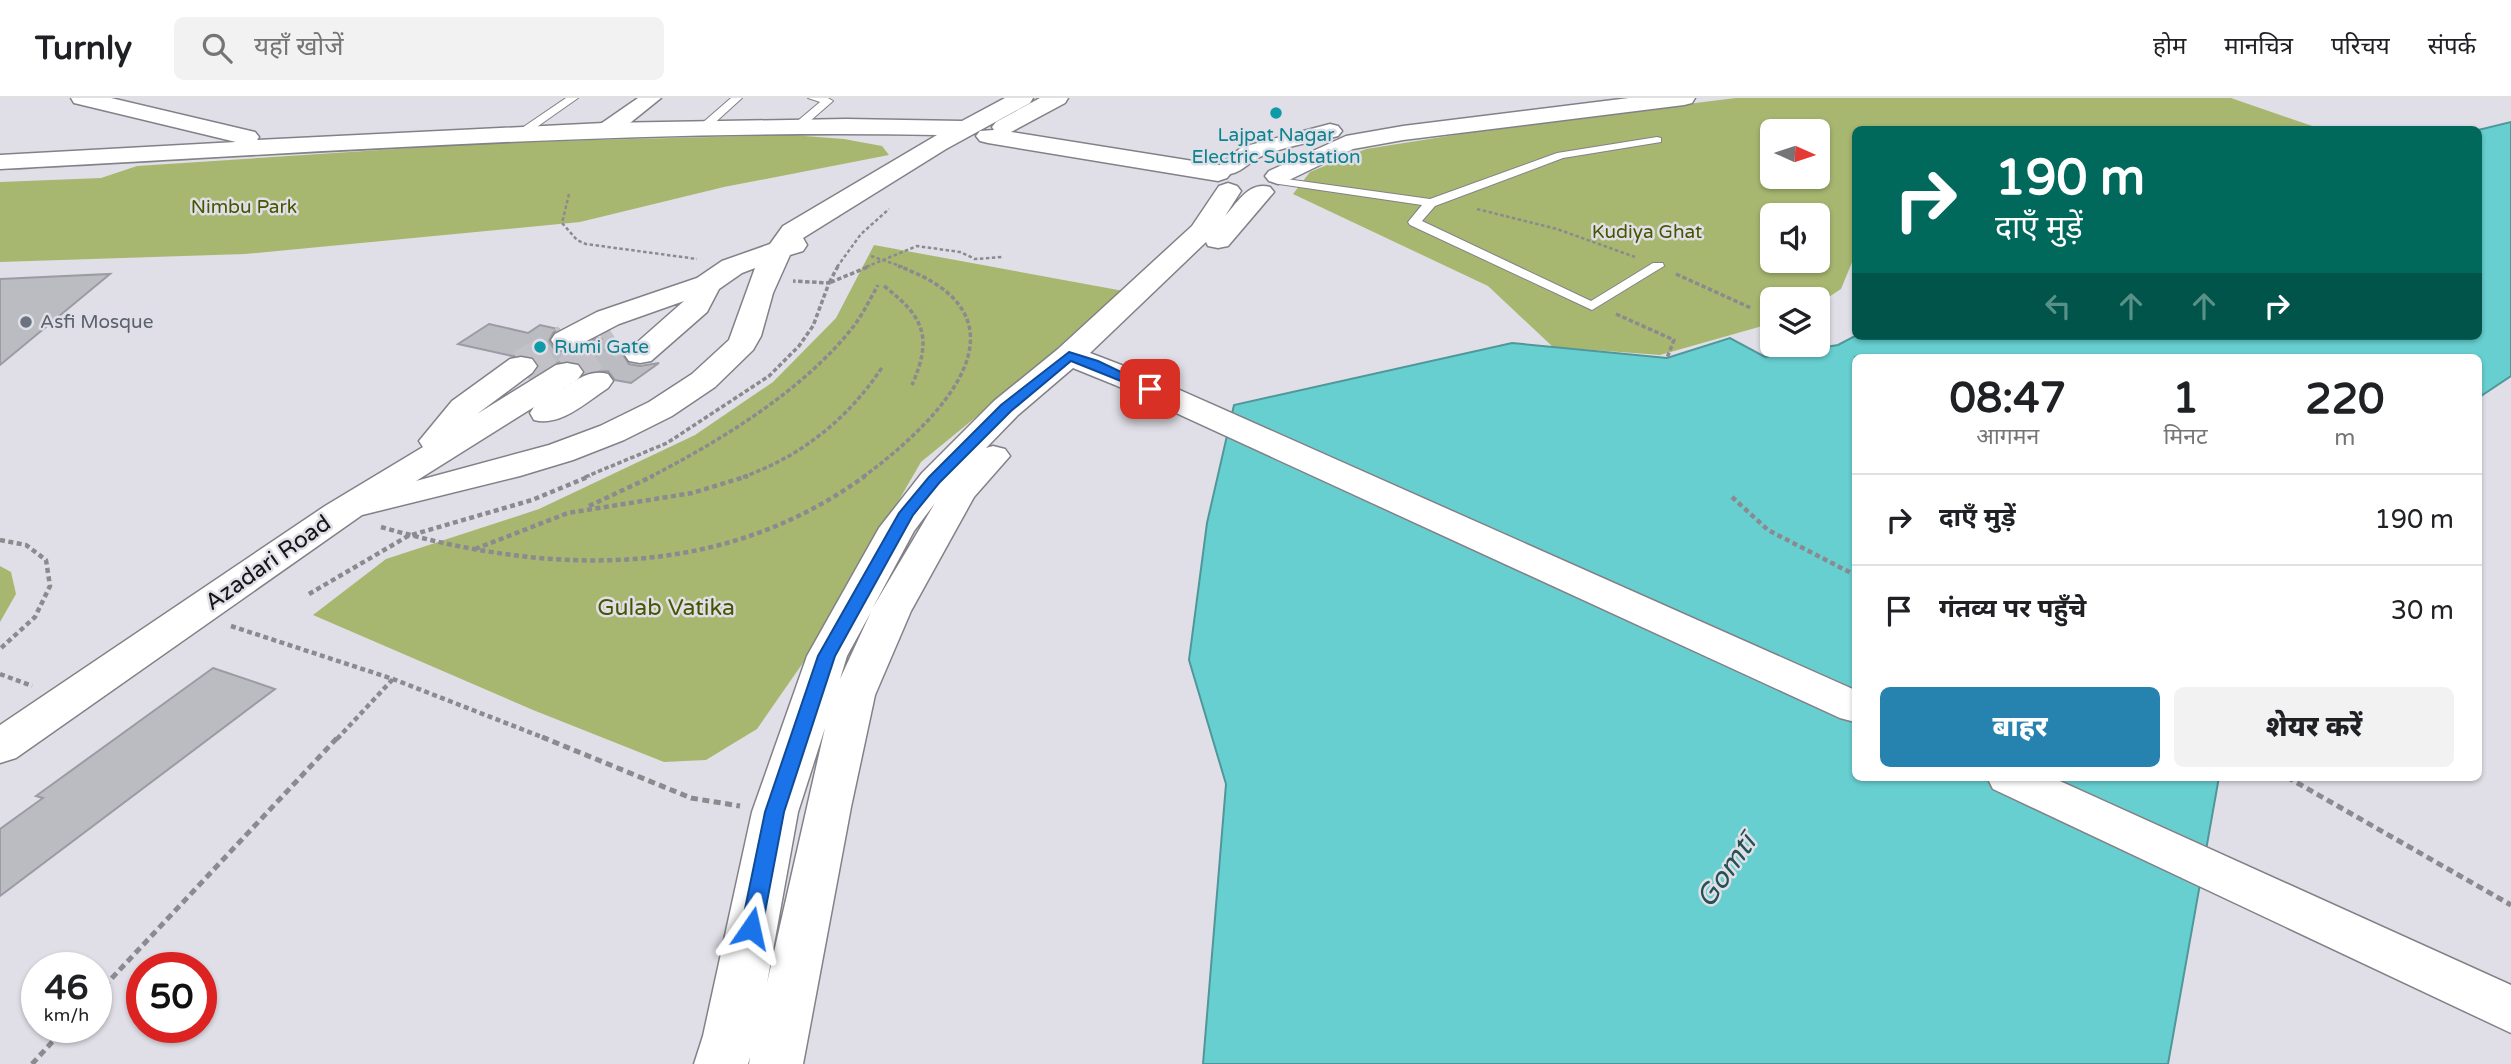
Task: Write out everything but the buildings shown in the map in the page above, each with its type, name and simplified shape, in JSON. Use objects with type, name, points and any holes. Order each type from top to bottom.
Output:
[{"type":"street","points":[[82,98],[254,139],[334,142]]},
{"type":"street","points":[[607,130],[651,98]]},
{"type":"street","points":[[346,510],[548,456],[618,432],[699,384],[743,344],[777,249],[793,232],[937,144],[986,131],[1022,98]]},
{"type":"street","points":[[423,461],[545,414],[608,318],[707,284],[732,267],[777,249],[818,238],[986,131],[1057,98]]},
{"type":"street","points":[[1249,180],[1251,152],[1342,128],[1586,98]]},
{"type":"street","points":[[776,1064],[854,695],[891,611],[959,492],[1032,414],[1096,366],[1202,231],[1249,180],[1346,143],[1403,133],[1684,98]]},
{"type":"street","points":[[0,162],[334,142],[607,130],[884,125],[986,131],[1074,152],[1098,152],[1249,180]]},
{"type":"street","points":[[884,125],[937,144]]},
{"type":"street","points":[[628,347],[697,306],[707,284]]},
{"type":"street","name":"Azadari Road","points":[[0,747],[346,510],[423,461],[453,416],[487,386],[521,366]]},
{"type":"street","points":[[721,1064],[730,1036],[773,822],[827,656],[906,513],[934,480],[1006,408],[1096,366],[1852,707]]},
{"type":"street","points":[[2018,781],[2511,1010]]},
{"type":"street","points":[[773,822],[824,828]]},
{"type":"lane","points":[[520,134],[573,98]]},
{"type":"lane","points":[[704,127],[737,98]]},
{"type":"lane","points":[[798,126],[828,100],[813,98]]},
{"type":"lane","points":[[1657,140],[1560,155],[1435,201],[1414,222],[1594,304],[1658,265]]},
{"type":"lane","points":[[1249,180],[1435,201]]},
{"type":"path","points":[[569,194],[562,223],[578,241],[676,254],[732,267]]},
{"type":"path","points":[[1435,201],[1557,229],[1658,265],[1751,308]]},
{"type":"path","points":[[889,209],[863,229],[847,250],[829,283],[917,246],[960,251],[975,259],[1003,257]]},
{"type":"path","points":[[346,510],[408,536],[530,561],[611,562],[681,554],[763,531],[825,504],[884,462],[918,432],[955,392],[969,361],[971,331],[961,309],[942,287],[871,256]]},
{"type":"path","points":[[474,549],[636,486],[712,444],[812,369],[850,330],[878,285]]},
{"type":"path","points":[[884,286],[905,301],[924,331],[926,350],[912,385]]},
{"type":"path","points":[[1594,304],[1674,340],[1667,358]]},
{"type":"path","points":[[578,510],[695,492],[746,476],[778,461],[809,443],[857,403],[874,383],[883,366]]},
{"type":"path","points":[[1732,497],[1768,530],[1852,573]]},
{"type":"path","points":[[0,540],[26,545],[46,560],[50,586],[35,617],[0,649]]},
{"type":"path","points":[[194,614],[393,679],[691,798],[773,822]]},
{"type":"path","points":[[112,978],[393,679]]},
{"type":"path","points":[[2294,781],[2511,905]]},
{"type":"path","points":[[32,1064],[51,1043]]},
{"type":"green space","name":"Kudiya Ghat","points":[[1736,98],[2231,98],[2312,126],[1852,126],[1852,262],[1841,289],[1830,296],[1830,287],[1760,287],[1760,327],[1660,355],[1553,347],[1488,286],[1293,194],[1310,172],[1366,149],[1524,124]]},
{"type":"green space","name":"Nimbu Park","points":[[791,135],[844,139],[882,146],[889,155],[724,187],[580,222],[245,254],[0,262],[0,182],[101,178],[137,166],[503,142]]},
{"type":"green space","name":"Gulab Vatika","points":[[874,245],[1129,292],[921,462],[814,647],[757,729],[706,760],[664,762],[533,710],[313,615],[386,559],[539,509],[695,435],[773,382],[836,318]]},
{"type":"green space","points":[[0,566],[11,572],[16,594],[0,622]]},
{"type":"water","name":"Gomtī","points":[[2511,122],[2511,376],[2482,395],[2482,354],[1852,354],[1852,781],[2218,781],[2168,1064],[1203,1064],[1226,784],[1189,660],[1207,523],[1234,405],[1512,343],[1667,358],[1730,338],[1760,354],[1760,357],[1830,357],[1830,346],[1852,338],[1852,340],[2482,340],[2482,129]]},
{"type":"tunnel","points":[[567,372],[616,339]]},
{"type":"tunnel","points":[[521,366],[566,340]]},
{"type":"place","name":"Lajpat Nagar Electric Substation","points":[[1276,113]]},
{"type":"place","name":"Asfi Mosque","points":[[26,322]]},
{"type":"place","name":"Rumi Gate","points":[[540,347]]},
{"type":"route","points":[[751,928],[775,812],[827,656],[906,513],[934,480],[1006,408],[1069,356],[1093,363],[1150,389]]}]
